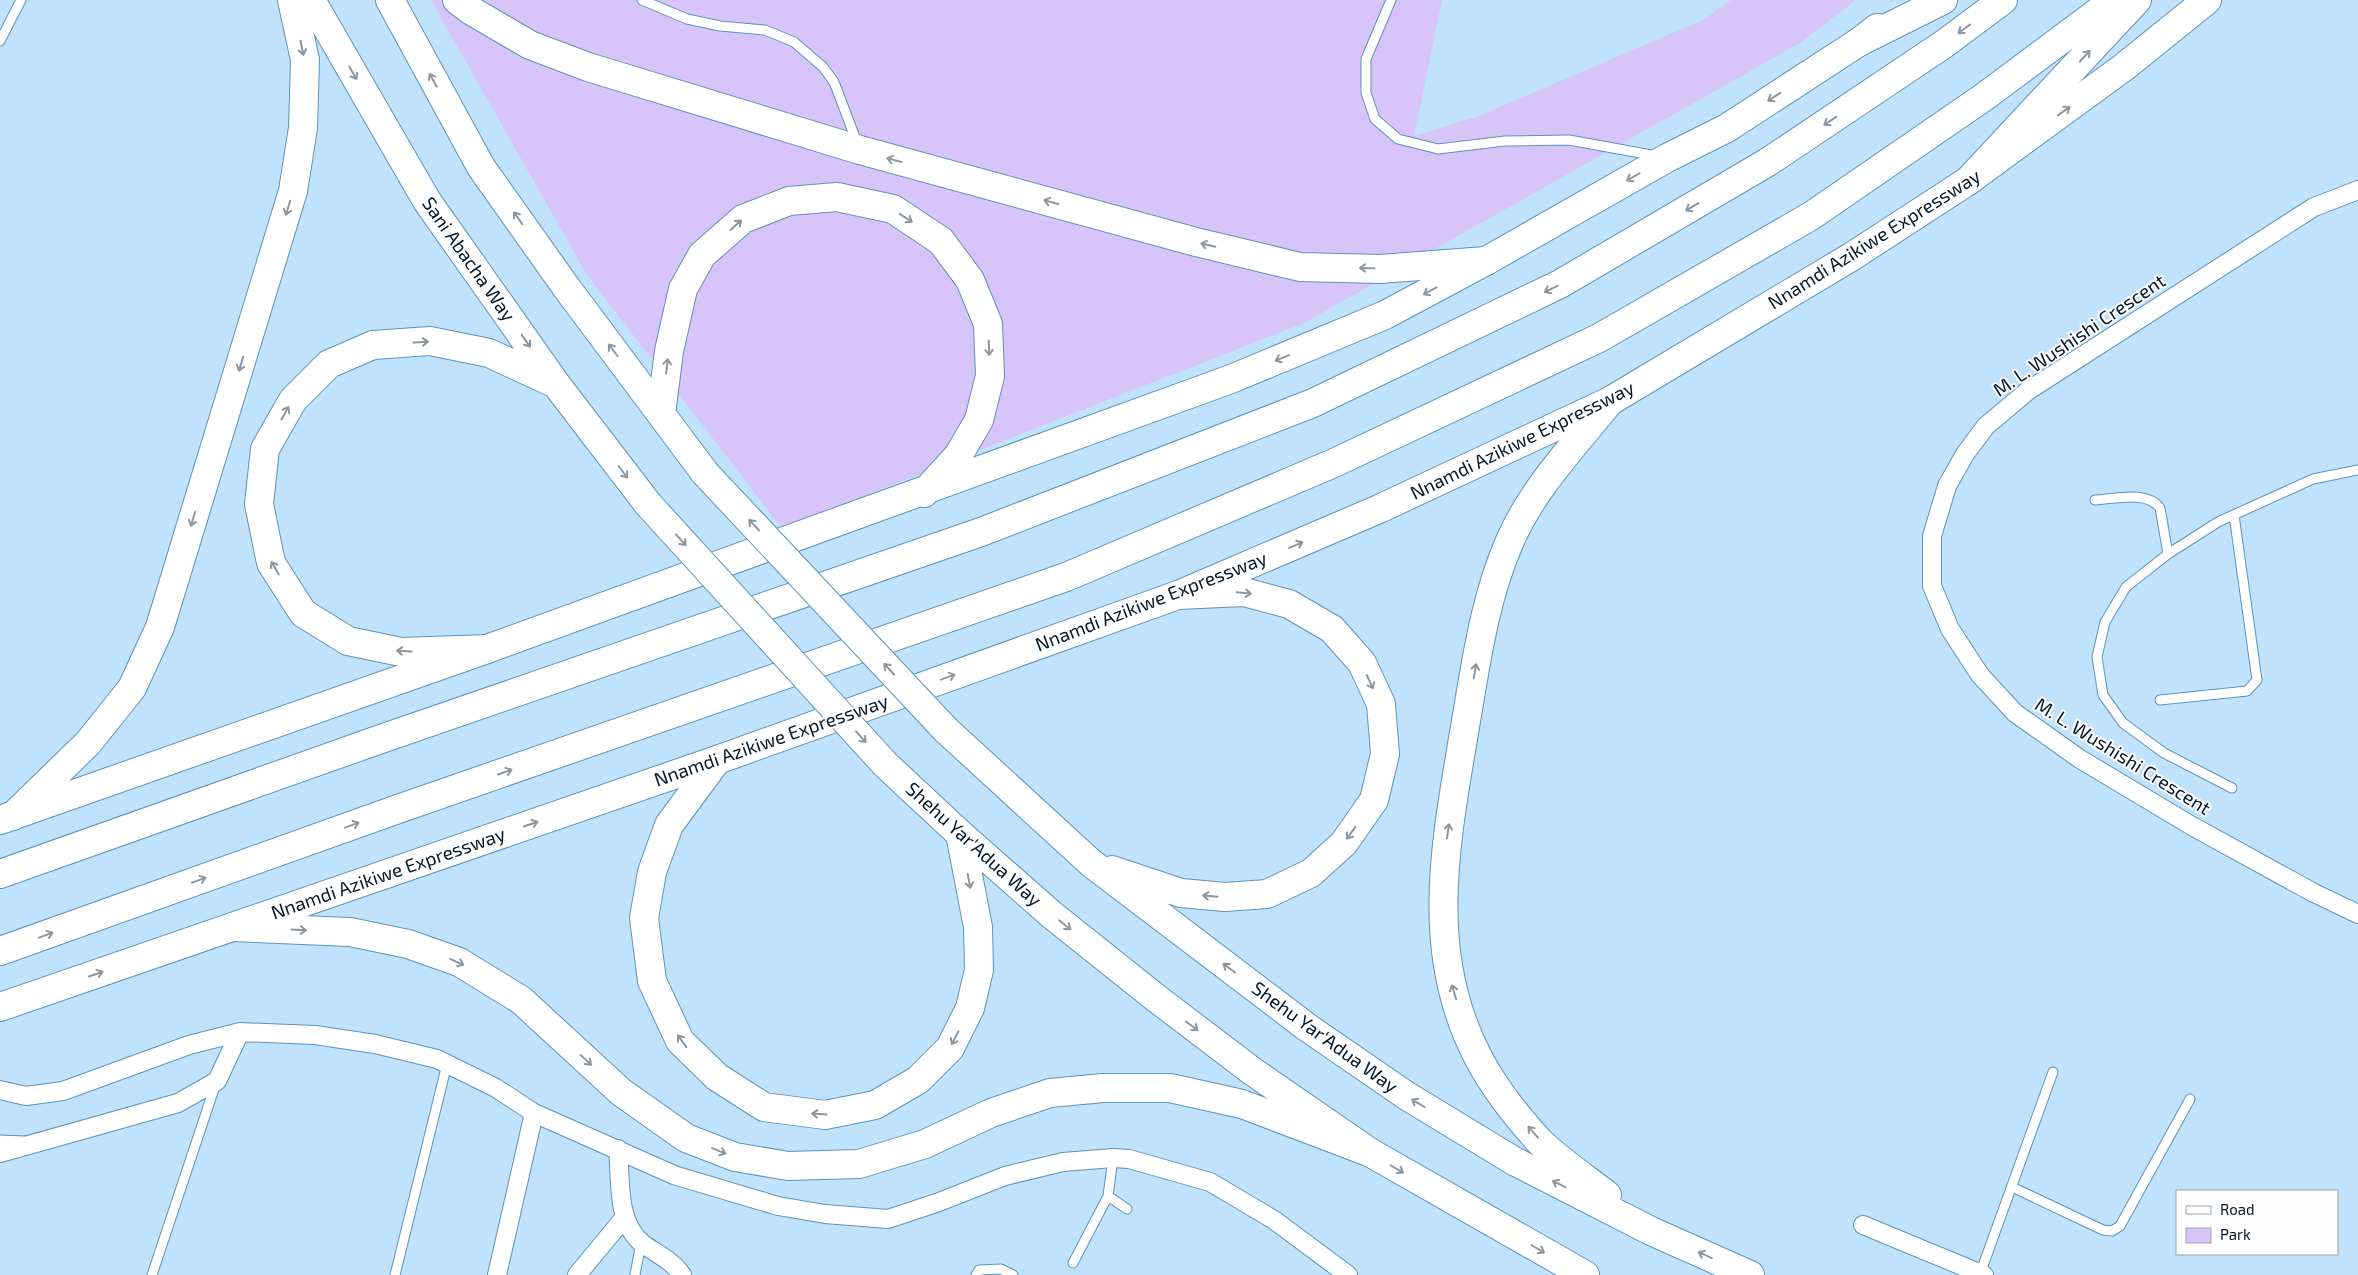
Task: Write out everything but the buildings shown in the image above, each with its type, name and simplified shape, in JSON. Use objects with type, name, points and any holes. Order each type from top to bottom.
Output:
[{"type":"highway","points":[[7,818],[88,743],[132,688],[160,627],[293,192],[303,128],[305,60],[292,0]]},
{"type":"highway","name":"Sani Abacha Way","points":[[311,0],[427,201],[556,384],[648,504]]},
{"type":"highway","points":[[390,0],[481,167],[566,287],[661,414]]},
{"type":"highway","points":[[458,0],[470,10],[539,48],[663,91],[860,150],[1196,242],[1300,267],[1380,269],[1486,261]]},
{"type":"highway","points":[[7,818],[924,493],[1231,380],[1385,315],[1486,261],[1667,158],[1727,128],[1859,42],[1914,0]]},
{"type":"highway","points":[[1859,42],[1944,0]]},
{"type":"highway","points":[[0,874],[378,740],[981,532],[1312,403],[1560,284],[1768,162],[1944,44],[2003,0]]},
{"type":"highway","points":[[0,951],[426,799],[1066,577],[1334,463],[1599,338],[1811,216],[1984,97],[2114,0]]},
{"type":"highway","points":[[1968,181],[2137,0]]},
{"type":"highway","name":"Nnamdi Azikiwe Expressway","points":[[0,1007],[717,760],[1178,595],[1379,509],[1610,401],[1851,257],[1968,181],[2124,67],[2207,0]]},
{"type":"highway","points":[[661,414],[669,351],[683,289],[702,255],[743,219],[789,200],[837,197],[893,209],[941,241],[970,280],[988,324],[990,376],[979,420],[958,456],[924,493]]},
{"type":"highway","points":[[487,649],[401,652],[348,640],[303,613],[271,563],[259,504],[265,449],[293,400],[329,364],[373,345],[430,341],[489,353],[556,384]]},
{"type":"highway","points":[[1610,401],[1538,490],[1509,543],[1494,589],[1478,653],[1450,816],[1444,865],[1442,919],[1447,969],[1464,1025],[1479,1059],[1507,1102],[1542,1143],[1650,1231]]},
{"type":"highway","name":"Shehu Yar'Adua Way","points":[[661,414],[705,473],[946,730],[1090,862],[1308,1028],[1407,1096],[1514,1161],[1650,1231],[1750,1275]]},
{"type":"highway","name":"Shehu Yar'Adua Way","points":[[648,504],[885,764],[960,834],[1052,915],[1252,1071],[1371,1154],[1585,1275]]},
{"type":"highway","points":[[1090,862],[1181,893],[1225,897],[1267,894],[1311,873],[1344,843],[1374,800],[1385,754],[1380,704],[1362,663],[1332,629],[1289,604],[1244,592],[1178,595]]},
{"type":"highway","points":[[717,760],[669,826],[652,872],[644,918],[652,981],[680,1041],[718,1077],[764,1107],[825,1115],[875,1105],[918,1080],[950,1048],[970,1008],[979,970],[978,927],[960,834]]},
{"type":"highway","points":[[233,927],[350,932],[408,944],[459,962],[521,1000],[620,1092],[686,1138],[734,1157],[788,1166],[859,1164],[925,1144],[991,1113],[1050,1094],[1103,1088],[1170,1088],[1242,1104],[1371,1154]]},
{"type":"street","name":"M. L. Wushishi Crescent","points":[[2358,190],[2314,207],[2029,390],[1986,426],[1965,454],[1947,486],[1932,536],[1932,586],[1950,629],[1980,675],[2015,713],[2080,759],[2192,826],[2314,893],[2358,914]]},
{"type":"street","points":[[0,1153],[178,1103],[217,1081],[240,1032]]},
{"type":"street","points":[[0,1090],[26,1096],[63,1091],[188,1045],[240,1032],[315,1035],[375,1044],[437,1059],[496,1088],[534,1113],[674,1175],[778,1206],[825,1214],[888,1219],[939,1202],[1004,1176],[1063,1162],[1113,1158],[1128,1159],[1210,1182],[1274,1220],[1348,1275]]},
{"type":"street","points":[[497,1275],[534,1113]]},
{"type":"street","points":[[618,1149],[624,1218],[641,1242],[677,1267],[682,1275]]},
{"type":"street","points":[[577,1275],[624,1218]]},
{"type":"street","points":[[1863,1224],[1982,1274]]},
{"type":"lane","points":[[0,41],[21,0]]},
{"type":"lane","points":[[642,0],[687,19],[720,26],[765,30],[794,42],[823,67],[834,82],[860,150]]},
{"type":"lane","points":[[1391,0],[1366,60],[1366,93],[1375,119],[1398,139],[1438,149],[1505,141],[1569,140],[1667,158]]},
{"type":"lane","points":[[2232,788],[2157,748],[2123,723],[2104,695],[2097,657],[2105,622],[2126,587],[2168,554],[2234,515],[2312,479],[2358,470]]},
{"type":"lane","points":[[2096,500],[2147,497],[2156,502],[2160,508],[2168,554]]},
{"type":"lane","points":[[2160,700],[2247,691],[2253,687],[2257,680],[2234,515]]},
{"type":"lane","points":[[395,1275],[447,1064]]},
{"type":"lane","points":[[1982,1274],[2053,1072]]},
{"type":"lane","points":[[152,1275],[217,1081]]},
{"type":"lane","points":[[2012,1187],[2103,1230],[2112,1232],[2120,1226],[2190,1099]]},
{"type":"lane","points":[[0,1140],[39,1143]]},
{"type":"lane","points":[[1073,1263],[1108,1196],[1113,1158]]},
{"type":"lane","points":[[1108,1196],[1126,1208]]},
{"type":"lane","points":[[636,1275],[641,1242]]},
{"type":"lane","points":[[976,1275],[979,1270],[1001,1269],[1014,1275]]},
{"type":"green space","points":[[431,0],[1442,0],[1414,136],[1479,116],[1703,20],[1731,0],[1856,0],[1800,43],[1304,323],[782,528],[587,275]]}]
